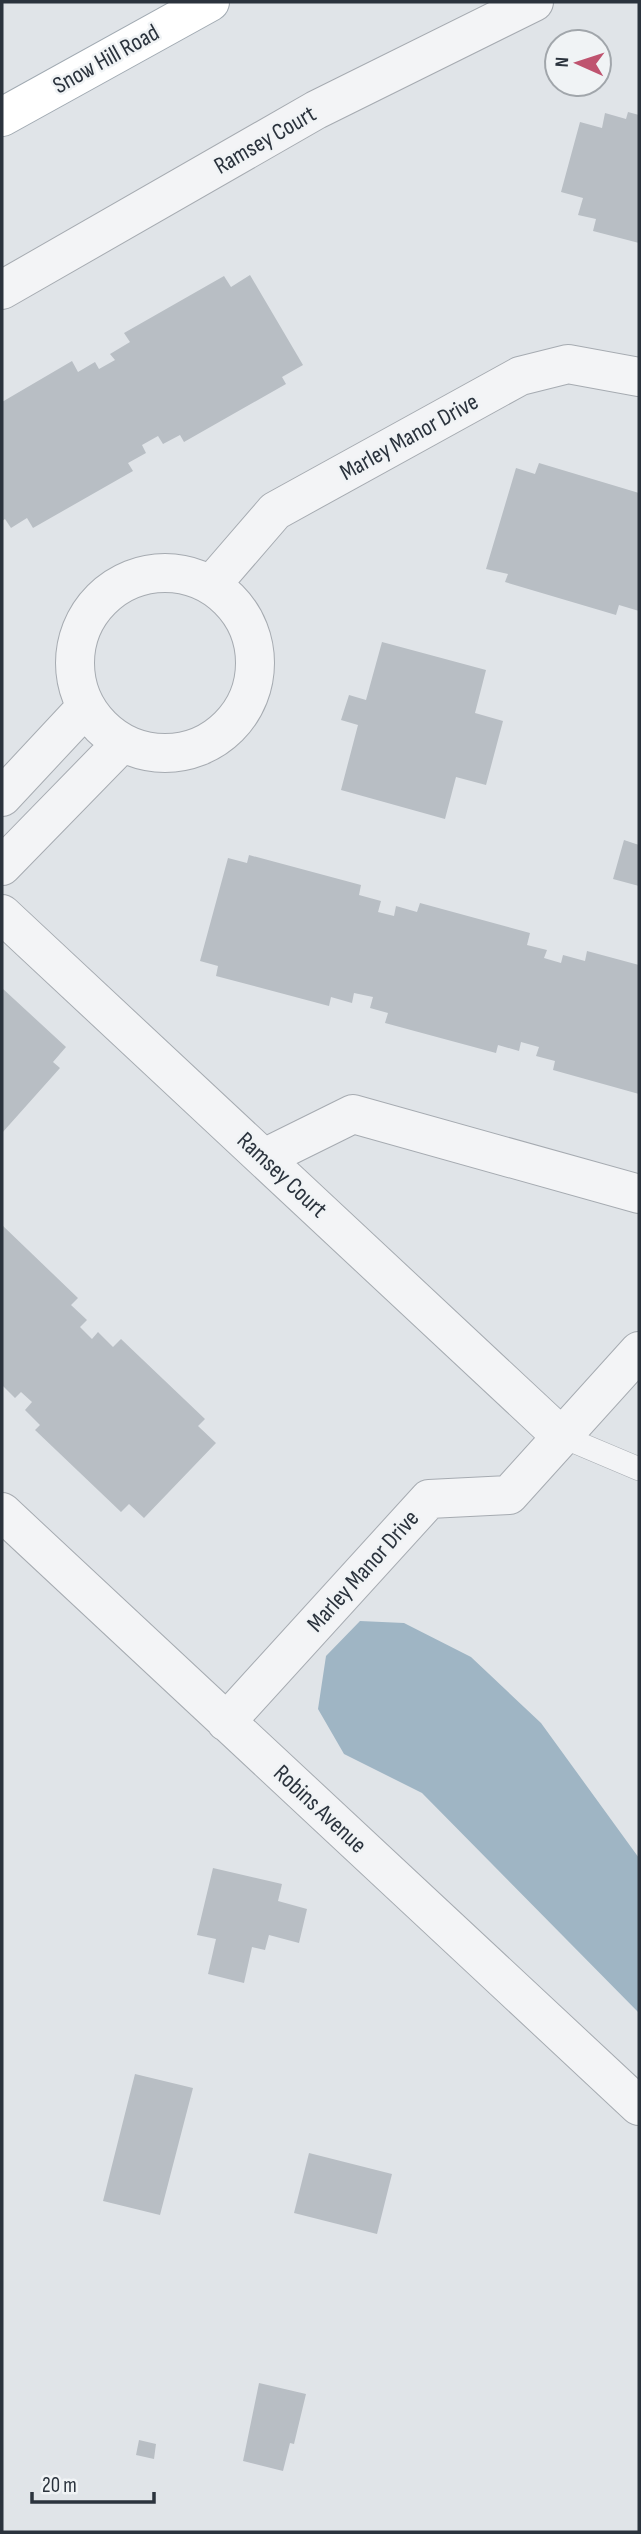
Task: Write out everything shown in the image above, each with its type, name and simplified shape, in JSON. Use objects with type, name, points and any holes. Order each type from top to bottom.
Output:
[{"type":"main road","name":"Snow Hill Road","points":[[2,117],[210,2]]},
{"type":"street","name":"Ramsey Court","points":[[2,290],[316,110],[534,2]]},
{"type":"street","name":"Marley Manor Drive","points":[[212,584],[275,511],[520,376],[568,364],[639,377]]},
{"type":"street","points":[[174,572],[212,584],[239,609],[254,642],[256,670],[246,706],[231,726],[205,745],[171,754],[141,750],[122,743],[97,723],[86,707],[75,670],[78,638],[93,608],[118,585],[144,574],[174,572]]},
{"type":"street","points":[[2,797],[86,707]]},
{"type":"street","points":[[2,866],[122,743]]},
{"type":"street","name":"Ramsey Court","points":[[2,914],[561,1436]]},
{"type":"street","points":[[264,1158],[353,1114],[639,1194]]},
{"type":"street","name":"Marley Manor Drive","points":[[226,1722],[429,1499],[509,1495],[639,1351]]},
{"type":"street","name":"Robins Avenue","points":[[2,1512],[639,2106]]},
{"type":"lane","points":[[561,1436],[639,1469]]},
{"type":"water","points":[[360,1621],[404,1623],[471,1657],[541,1723],[639,1858],[639,2013],[422,1793],[344,1754],[318,1709],[326,1656]]},
{"type":"building","points":[[628,112],[639,115],[639,243],[593,231],[596,219],[578,215],[583,198],[561,192],[580,122],[602,128],[605,113],[626,119]]},
{"type":"building","points":[[250,275],[303,365],[282,377],[286,384],[184,442],[180,435],[163,444],[158,436],[142,445],[146,453],[128,463],[133,471],[33,528],[27,518],[11,528],[5,519],[2,521],[2,402],[72,361],[78,372],[95,362],[99,369],[115,360],[110,354],[130,342],[124,333],[224,276],[231,287]]},
{"type":"building","points":[[539,463],[639,493],[639,611],[619,605],[616,615],[505,582],[508,574],[486,569],[516,468],[535,474]]},
{"type":"building","points":[[382,642],[486,670],[475,713],[503,721],[486,785],[456,777],[445,819],[341,790],[358,725],[341,720],[349,695],[366,700]]},
{"type":"building","points":[[624,840],[639,845],[639,886],[613,879]]},
{"type":"building","points":[[249,855],[361,885],[359,895],[381,901],[378,912],[394,916],[396,906],[417,912],[420,903],[530,933],[527,945],[547,950],[544,958],[561,963],[563,955],[585,961],[587,951],[639,965],[639,1094],[553,1070],[555,1061],[536,1056],[539,1047],[521,1042],[519,1051],[498,1045],[496,1053],[385,1023],[388,1013],[370,1008],[373,997],[354,993],[352,1003],[331,997],[329,1006],[216,976],[218,966],[200,961],[228,858],[247,863]]},
{"type":"building","points":[[2,988],[66,1047],[53,1062],[60,1068],[2,1133]]},
{"type":"building","points":[[2,1225],[78,1298],[71,1305],[87,1320],[80,1327],[92,1339],[98,1332],[113,1347],[121,1339],[205,1419],[198,1426],[216,1443],[144,1518],[129,1504],[121,1512],[35,1430],[40,1425],[25,1410],[32,1402],[21,1392],[15,1398],[2,1385]]},
{"type":"building","points":[[213,1868],[282,1884],[278,1901],[307,1909],[299,1943],[269,1935],[265,1950],[252,1947],[244,1983],[208,1974],[216,1939],[197,1935]]},
{"type":"building","points":[[135,2074],[193,2088],[160,2215],[103,2201]]},
{"type":"building","points":[[309,2153],[392,2174],[377,2234],[294,2213]]},
{"type":"building","points":[[259,2383],[306,2394],[294,2444],[290,2443],[283,2471],[243,2461]]},
{"type":"building","points":[[139,2440],[156,2444],[154,2459],[136,2455]]}]
